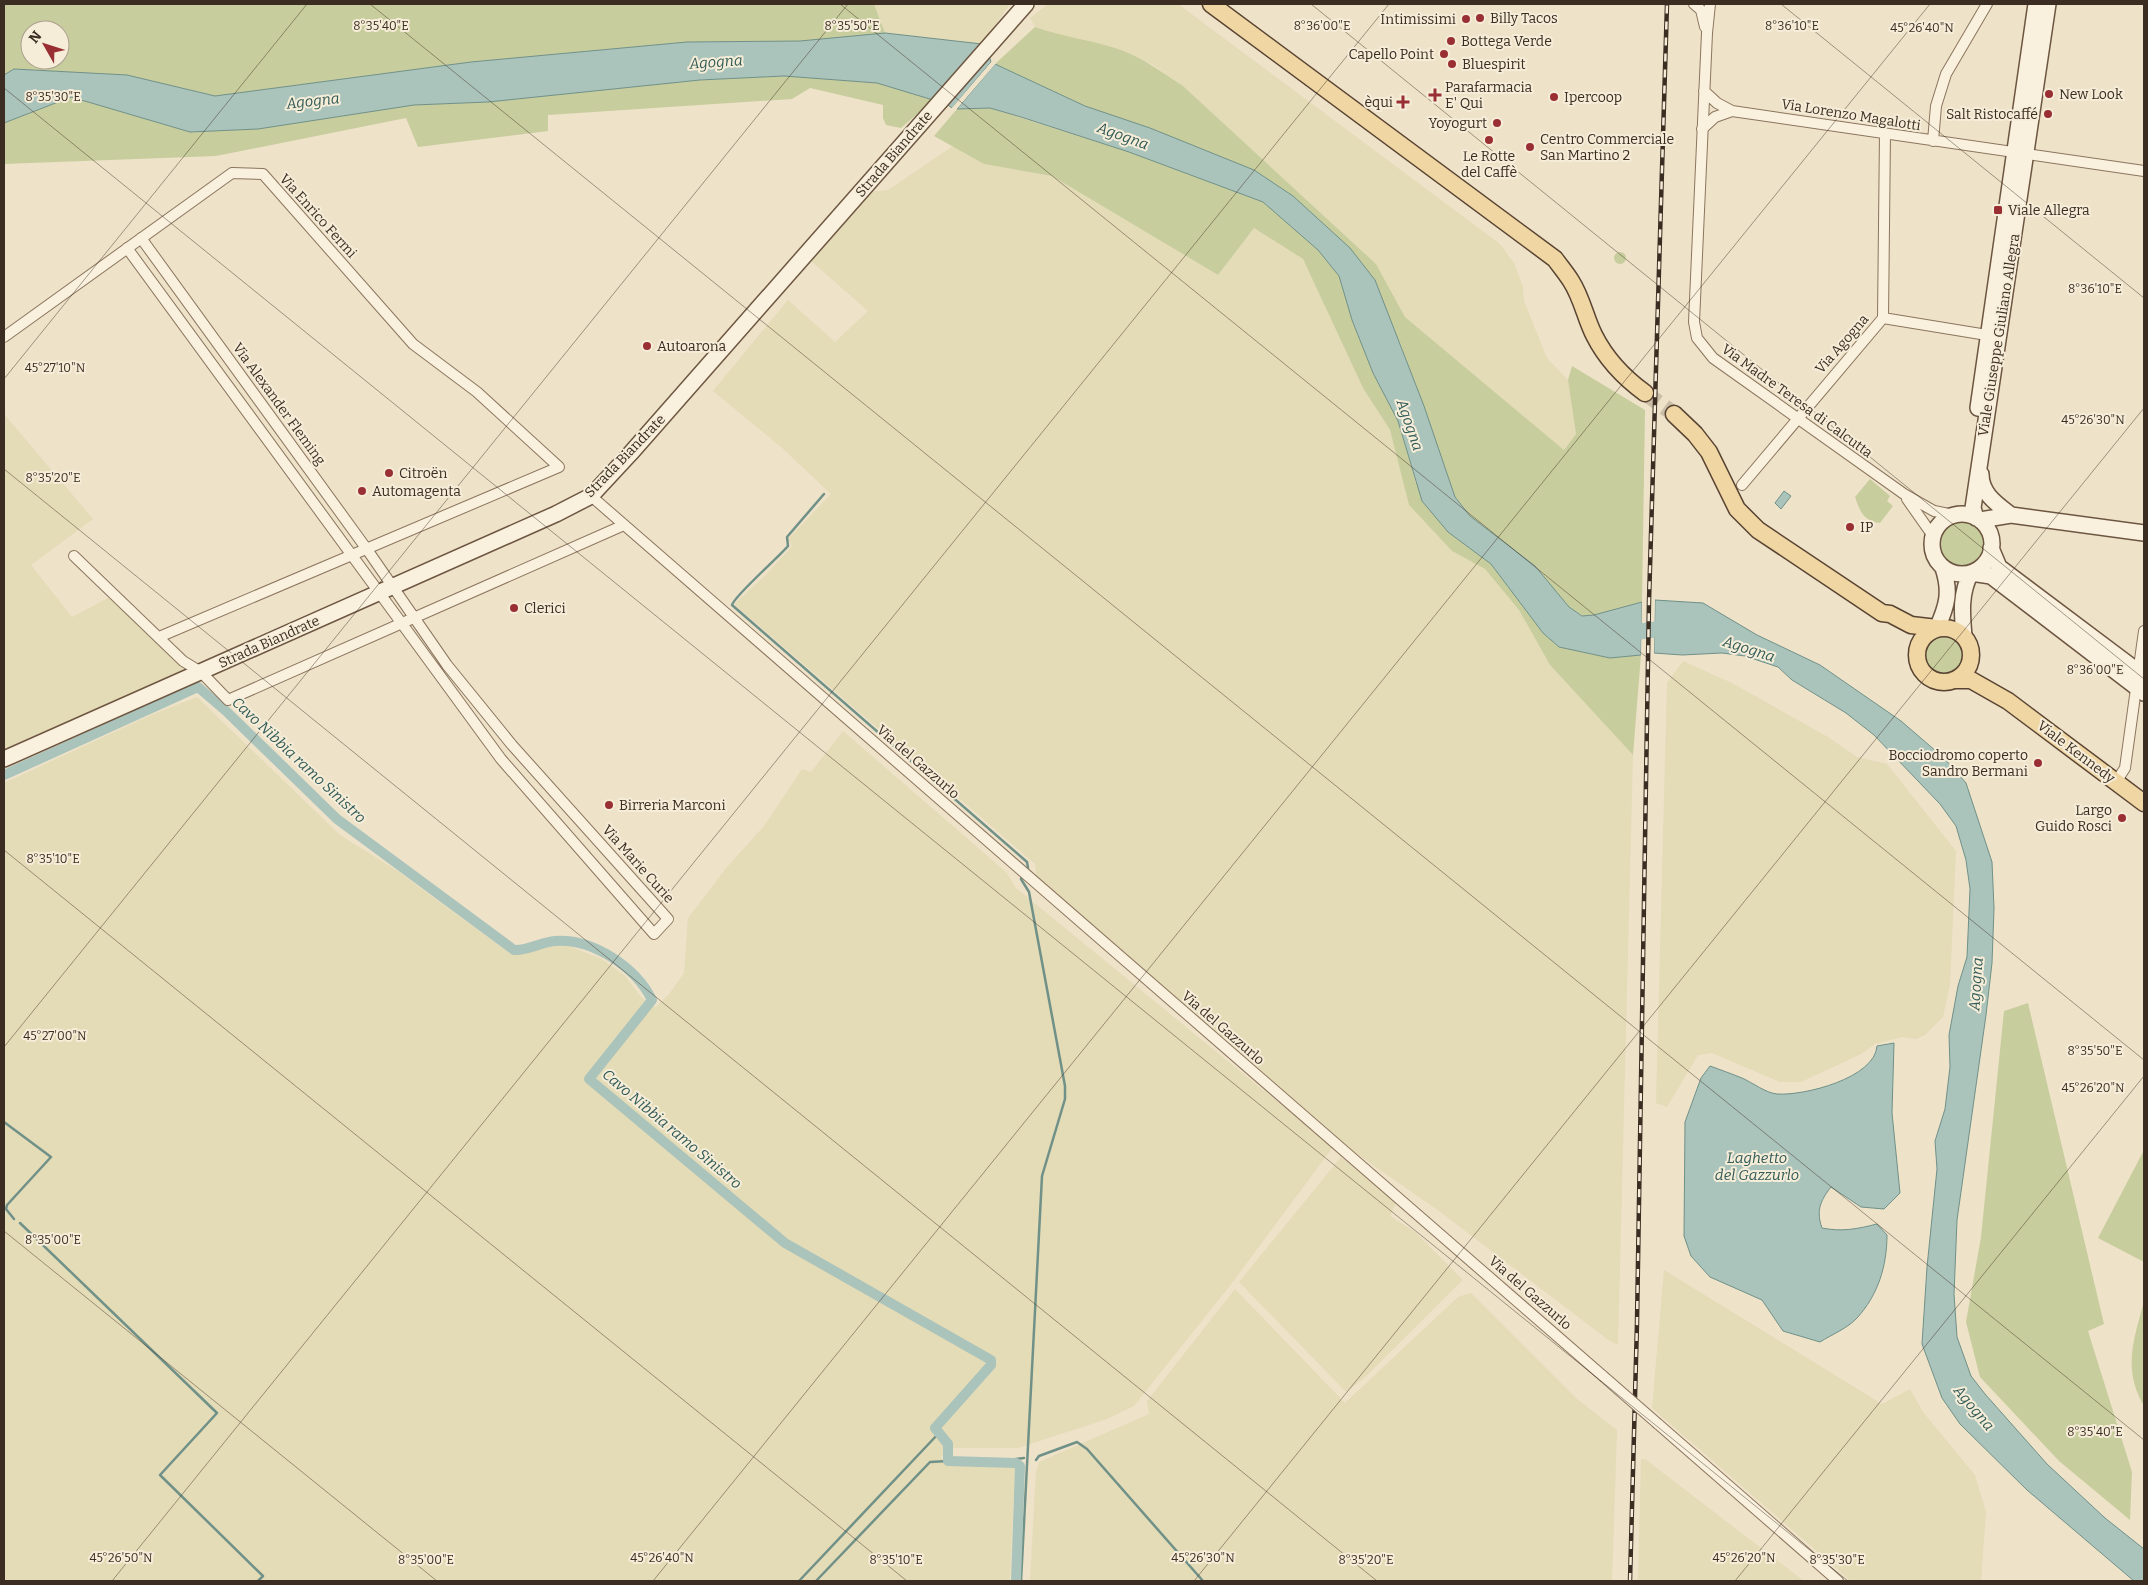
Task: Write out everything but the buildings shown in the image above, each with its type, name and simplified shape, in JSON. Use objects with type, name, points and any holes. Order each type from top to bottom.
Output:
[{"type":"main road","points":[[1211,4],[1554,259],[1571,280],[1583,304],[1593,334],[1610,360],[1625,379],[1645,393]]},
{"type":"main road","points":[[1674,414],[1695,434],[1709,452],[1738,509],[1758,530],[1882,613],[1886,620],[1912,641],[1922,671],[1928,677],[1936,681],[1971,680],[2008,700]]},
{"type":"main road","points":[[1882,613],[1890,614],[1911,625],[1950,628],[1964,636],[1971,650],[1972,668],[1997,688],[2008,700]]},
{"type":"main road","points":[[1916,654],[1922,638],[1937,628]]},
{"type":"main road","points":[[1954,680],[1968,668],[1971,660]]},
{"type":"main road","name":"Viale Kennedy","points":[[2008,700],[2144,803]]},
{"type":"street","name":"Strada Biandrate","points":[[4,759],[394,587],[556,514],[591,496],[722,351],[1026,4]]},
{"type":"street","points":[[1694,4],[1701,10],[1706,33]]},
{"type":"street","points":[[1706,33],[1710,4]]},
{"type":"street","points":[[1933,141],[1936,106],[1946,74],[1987,4]]},
{"type":"street","name":"Viale Giuseppe Giuliano Allegra","points":[[2020,153],[2036,4]]},
{"type":"street","name":"Viale Giuseppe Giuliano Allegra","points":[[1968,517],[2020,153],[2048,4]]},
{"type":"street","name":"Via Madre Teresa di Calcutta","points":[[1706,33],[1694,322],[1697,338],[1713,358],[1904,494],[1934,511],[1968,517]]},
{"type":"street","points":[[1704,91],[1717,103],[1732,111]]},
{"type":"street","points":[[1702,129],[1715,116],[1732,111]]},
{"type":"street","name":"Via Lorenzo Magalotti","points":[[1732,111],[2144,171]]},
{"type":"street","name":"Via Agogna","points":[[1742,484],[1883,318],[1885,133]]},
{"type":"street","name":"Via Enrico Fermi","points":[[4,337],[232,173],[263,174],[414,344],[478,392],[559,467],[366,548]]},
{"type":"street","name":"Via Alexander Fleming","points":[[141,238],[394,587]]},
{"type":"street","points":[[127,248],[378,594]]},
{"type":"street","points":[[1883,318],[1993,336]]},
{"type":"street","name":"Viale Giuseppe Giuliano Allegra","points":[[1968,517],[1973,508],[1980,461],[1993,336]]},
{"type":"street","points":[[1980,461],[1981,481],[1986,493],[2011,515]]},
{"type":"street","name":"Via Madre Teresa di Calcutta","points":[[1904,494],[1933,536]]},
{"type":"street","name":"Via del Gazzurlo","points":[[591,496],[1838,1581]]},
{"type":"street","points":[[1937,628],[1949,598],[1949,586],[1943,568],[1933,552],[1933,536],[1939,525],[1968,517],[2011,515],[2144,533]]},
{"type":"street","points":[[1968,517],[1991,542],[1999,567],[2141,682]]},
{"type":"street","points":[[1964,636],[1962,606],[1966,582],[1971,573],[1986,561],[1996,529],[2010,524],[2022,523],[2144,542]]},
{"type":"street","points":[[74,556],[184,660],[201,672],[228,700],[624,525]]},
{"type":"street","points":[[159,637],[366,548]]},
{"type":"street","points":[[1943,568],[1962,574],[1971,573],[1991,576],[2141,682]]},
{"type":"street","name":"Via Marie Curie","points":[[378,594],[500,759],[654,934],[668,919],[512,745],[447,665],[394,587]]},
{"type":"street","points":[[2116,782],[2125,768],[2141,682],[2144,631]]},
{"type":"shaded area","points":[[874,4],[1010,4],[982,44],[885,33]]},
{"type":"shaded area","points":[[1048,4],[1178,4],[1500,244],[1514,263],[1523,287],[1524,301],[1547,358],[1568,380],[1576,434],[1564,450],[1405,317],[1376,264],[1183,86],[1153,65],[1116,49],[1065,37],[1035,27],[1030,18]]},
{"type":"shaded area","points":[[953,146],[984,164],[1052,176],[1218,275],[1254,228],[1303,259],[1363,388],[1390,430],[1409,505],[1452,551],[1485,569],[1519,610],[1550,665],[1633,755],[1618,1345],[1607,1339],[1439,1211],[1347,1147],[1036,875],[1035,864],[734,604],[766,575],[792,546],[788,539],[831,494],[781,447],[713,391],[788,300],[835,342],[868,311],[810,260],[869,192],[888,190]]},
{"type":"shaded area","points":[[4,414],[93,519],[31,565],[72,617],[110,597],[187,671],[4,749]]},
{"type":"shaded area","points":[[1683,661],[1732,683],[1828,737],[1857,757],[1887,764],[1956,851],[1950,985],[1943,1017],[1925,1035],[1916,1039],[1902,1037],[1875,1044],[1861,1054],[1801,1082],[1780,1082],[1712,1053],[1698,1055],[1667,1107],[1656,1103],[1667,683]]},
{"type":"shaded area","points":[[197,697],[340,835],[396,870],[509,953],[518,955],[548,947],[566,945],[602,959],[625,976],[642,998],[656,1007],[670,993],[684,973],[688,918],[727,867],[764,826],[802,769],[811,772],[843,731],[1006,872],[1016,888],[1333,1147],[1232,1283],[1134,1406],[1107,1419],[1018,1448],[948,1448],[941,1457],[946,1465],[1015,1467],[1010,1581],[4,1581],[4,783],[151,715]]},
{"type":"shaded area","points":[[1341,1157],[1396,1203],[1390,1216],[1415,1232],[1463,1280],[1363,1379],[1346,1392],[1239,1282]]},
{"type":"shaded area","points":[[1664,1270],[1882,1404],[1910,1389],[1923,1412],[1975,1475],[1986,1512],[1981,1581],[1851,1581],[1652,1408]]},
{"type":"shaded area","points":[[1235,1289],[1345,1403],[1458,1297],[1471,1293],[1576,1398],[1617,1430],[1612,1581],[1030,1581],[1036,1472],[1039,1462],[1149,1414],[1147,1401]]},
{"type":"shaded area","points":[[1641,1459],[1645,1459],[1804,1581],[1638,1581]]},
{"type":"green space","points":[[4,4],[874,4],[885,33],[800,41],[687,42],[471,62],[215,96],[127,75],[33,70],[70,70],[70,20],[20,20],[20,69],[14,69],[4,75]]},
{"type":"green space","points":[[1035,27],[1124,51],[1183,86],[1376,264],[1405,317],[1564,450],[1576,434],[1568,380],[1572,366],[1645,410],[1642,602],[1594,615],[1583,616],[1569,607],[1535,566],[1470,516],[1455,497],[1400,343],[1254,170],[1150,128],[1085,106],[995,64]]},
{"type":"green space","points":[[784,76],[877,83],[933,100],[901,128],[886,125],[883,118],[883,105],[810,88],[792,99],[548,115],[548,131],[418,147],[406,118],[216,156],[4,164],[4,123],[71,97],[190,132],[258,129],[414,105],[488,102],[700,80]]},
{"type":"green space","points":[[990,108],[1129,152],[1263,202],[1319,250],[1339,276],[1352,320],[1373,373],[1398,421],[1416,483],[1448,532],[1491,564],[1543,633],[1559,647],[1610,658],[1641,655],[1633,755],[1550,665],[1519,610],[1485,569],[1452,551],[1409,505],[1390,430],[1363,388],[1303,259],[1254,228],[1218,275],[1052,176],[984,164],[934,136],[957,109]]},
{"type":"green space","points":[[1618,252],[1622,252],[1626,258],[1622,264],[1618,264],[1614,260],[1614,256]]},
{"type":"green space","points":[[1870,479],[1890,496],[1887,501],[1893,506],[1880,523],[1866,518],[1855,497]]},
{"type":"green space","points":[[1963,521],[1976,525],[1982,531],[1986,544],[1982,557],[1976,563],[1963,567],[1950,563],[1944,557],[1940,544],[1944,531],[1950,525]]},
{"type":"green space","points":[[1943,632],[1958,638],[1964,653],[1958,668],[1943,674],[1928,668],[1922,653],[1928,638]]},
{"type":"green space","points":[[2028,1003],[2104,1324],[2088,1331],[2132,1472],[2130,1520],[2059,1461],[1980,1377],[1966,1322],[1981,1237],[2004,1011]]},
{"type":"green space","points":[[2144,1150],[2144,1262],[2098,1238]]},
{"type":"green space","points":[[2144,1301],[2144,1406],[2133,1379],[2132,1354]]},
{"type":"water","points":[[885,33],[982,44],[933,100],[877,83],[784,76],[700,80],[488,102],[414,105],[258,129],[190,132],[71,97],[4,123],[4,75],[14,69],[127,75],[215,96],[471,62],[687,42],[800,41]]},
{"type":"water","points":[[988,52],[991,62],[952,108],[945,103]]},
{"type":"water","points":[[995,64],[1085,106],[1150,128],[1254,170],[1293,196],[1350,248],[1375,280],[1424,406],[1455,497],[1470,516],[1535,566],[1569,607],[1582,616],[1594,615],[1642,602],[1641,655],[1610,658],[1559,647],[1543,633],[1491,564],[1448,532],[1422,501],[1398,421],[1373,373],[1352,320],[1339,276],[1318,250],[1263,202],[1129,152],[1021,117],[990,108],[957,109]]},
{"type":"water","points":[[1784,491],[1791,496],[1781,509],[1775,503]]},
{"type":"water","points":[[1655,600],[1703,603],[1757,635],[1820,665],[1901,721],[1944,758],[1966,783],[1992,862],[1994,908],[1992,963],[1986,1015],[1957,1220],[1954,1294],[1957,1337],[1971,1376],[1985,1394],[2047,1464],[2105,1518],[2144,1549],[2144,1581],[2134,1581],[2027,1490],[1960,1424],[1942,1398],[1922,1344],[1927,1267],[1937,1169],[1935,1141],[1945,1109],[1950,1067],[1949,1035],[1958,986],[1967,957],[1970,889],[1966,860],[1956,826],[1940,804],[1874,735],[1846,713],[1792,680],[1778,667],[1745,656],[1722,653],[1682,655],[1654,653]]},
{"type":"water","name":"Laghetto del Gazzurlo","points":[[1894,1043],[1892,1113],[1900,1193],[1884,1209],[1861,1207],[1831,1187],[1824,1197],[1819,1211],[1822,1228],[1850,1229],[1877,1224],[1887,1235],[1887,1247],[1880,1280],[1871,1300],[1857,1318],[1820,1342],[1783,1331],[1762,1300],[1710,1277],[1691,1256],[1684,1236],[1685,1122],[1701,1078],[1710,1066],[1742,1078],[1773,1093],[1789,1094],[1804,1092],[1836,1083],[1852,1076],[1873,1057],[1877,1046]]},
{"type":"pier","points":[[993,60],[997,62],[955,111],[950,110]]},
{"type":"pier","points":[[1652,600],[1655,600],[1654,653],[1651,653]]},
{"type":"pier","points":[[1644,601],[1643,655],[1641,655],[1642,602]]},
{"type":"waterway","points":[[824,494],[787,537],[788,546],[740,594],[732,605],[1027,862],[1028,868]]},
{"type":"waterway","name":"Agogna","points":[[1620,634],[1675,627]]},
{"type":"waterway","name":"Cavo Nibbia ramo Sinistro","points":[[4,775],[198,687],[226,711],[337,819],[514,950],[555,941],[569,941],[584,944],[598,950],[624,966],[645,988],[652,1000],[589,1079],[785,1243],[991,1360],[991,1365],[935,1428],[948,1444],[948,1461],[1016,1463],[1020,1466],[1016,1581]]},
{"type":"waterway","points":[[1021,1581],[1042,1176],[1065,1099],[1065,1086],[1029,892],[1021,879],[1022,876]]},
{"type":"waterway","points":[[4,1122],[51,1157],[7,1205],[6,1209],[14,1219]]},
{"type":"waterway","points":[[20,1223],[217,1413],[160,1475],[263,1576],[258,1581]]},
{"type":"waterway","points":[[799,1581],[938,1434]]},
{"type":"waterway","points":[[1036,1460],[1039,1456],[1077,1442],[1087,1449],[1203,1581]]},
{"type":"waterway","name":"Cavo Nibbia ramo Sinistro","points":[[1006,1463],[1009,1460],[1024,1458]]},
{"type":"waterway","points":[[816,1581],[930,1462],[948,1461]]},
{"type":"tunnel","points":[[1645,393],[1674,414]]},
{"type":"railway","points":[[1630,1581],[1637,1323],[1649,601],[1667,4]]},
{"type":"place","name":"Billy Tacos","points":[[1480,18]]},
{"type":"place","name":"Intimissimi","points":[[1466,19]]},
{"type":"place","name":"Bottega Verde","points":[[1451,41]]},
{"type":"place","name":"Capello Point","points":[[1444,54]]},
{"type":"place","name":"Bluespirit","points":[[1452,64]]},
{"type":"place","name":"New Look","points":[[2049,94]]},
{"type":"place","name":"Parafarmacia E' Qui","points":[[1435,95]]},
{"type":"place","name":"Ipercoop","points":[[1554,97]]},
{"type":"place","name":"èqui","points":[[1403,102]]},
{"type":"place","name":"Salt Ristocaffé","points":[[2048,114]]},
{"type":"place","name":"Yoyogurt","points":[[1497,123]]},
{"type":"place","name":"Le Rotte del Caffè","points":[[1489,140]]},
{"type":"place","name":"Centro Commerciale San Martino 2","points":[[1530,147]]},
{"type":"place","name":"Viale Allegra","points":[[1998,210]]},
{"type":"place","name":"Autoarona","points":[[647,346]]},
{"type":"place","name":"Citroën","points":[[389,473]]},
{"type":"place","name":"Automagenta","points":[[362,491]]},
{"type":"place","name":"IP","points":[[1850,527]]},
{"type":"place","name":"Clerici","points":[[514,608]]},
{"type":"place","name":"Bocciodromo coperto Sandro Bermani","points":[[2038,763]]},
{"type":"place","name":"Birreria Marconi","points":[[609,805]]},
{"type":"place","name":"Largo Guido Rosci","points":[[2122,818]]}]
